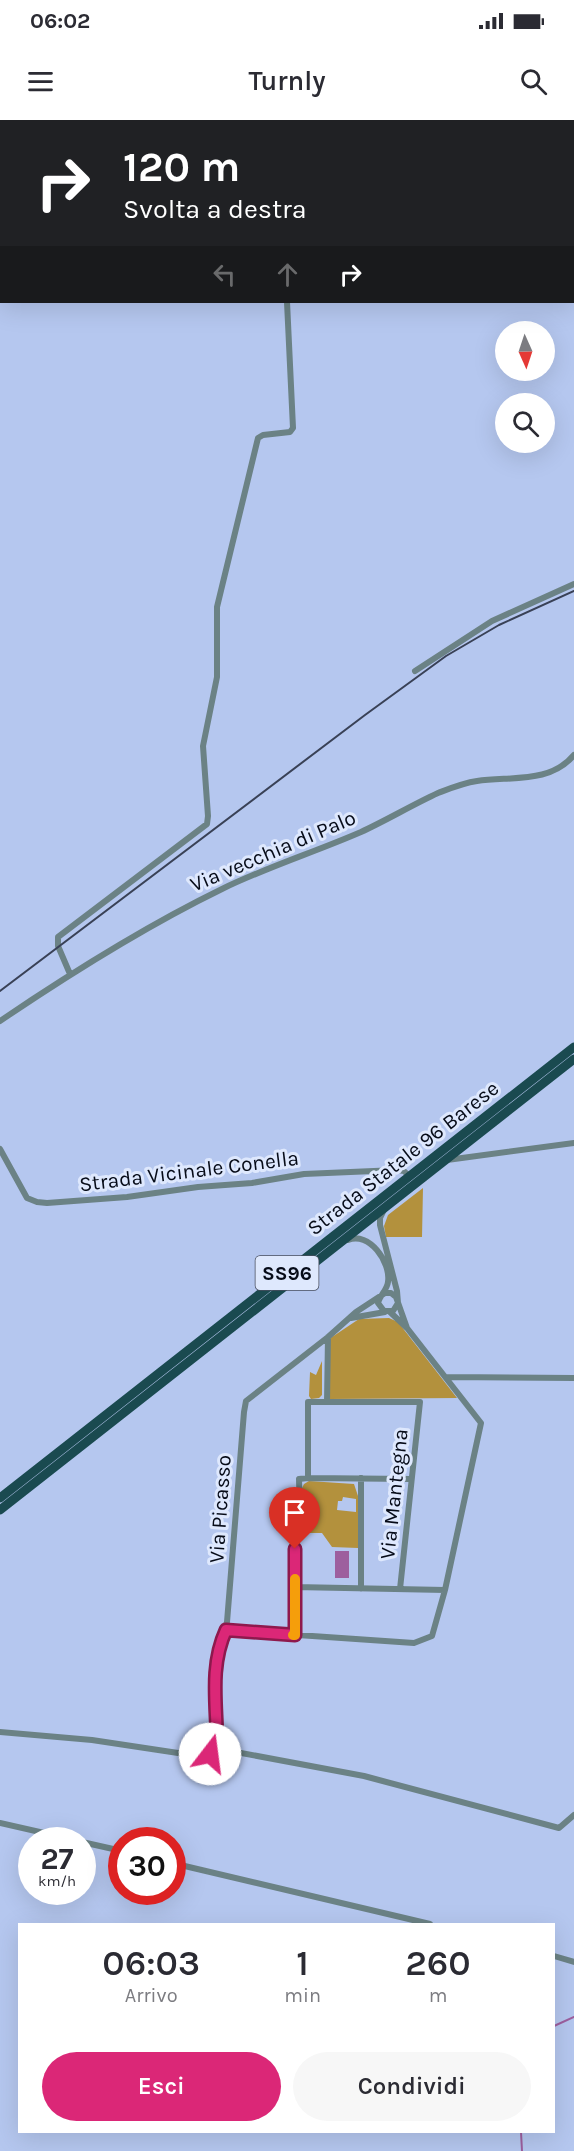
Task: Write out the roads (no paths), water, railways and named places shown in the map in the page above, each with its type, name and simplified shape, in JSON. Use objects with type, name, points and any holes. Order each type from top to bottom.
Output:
[{"type":"main road","name":"Strada Statale 96 Barese","points":[[0,1498],[574,1047]]},
{"type":"main road","name":"Strada Statale 96 Barese","points":[[0,1510],[574,1059]]},
{"type":"street","points":[[70,974],[58,946],[58,937],[207,824],[203,746],[217,677],[217,608],[258,438],[263,435],[284,434],[293,428],[287,303]]},
{"type":"street","points":[[415,670],[492,621],[574,584]]},
{"type":"street","name":"Via vecchia di Palo","points":[[0,1021],[70,974],[167,917],[224,888],[361,832],[458,785],[538,776],[554,772],[566,765],[574,755]]},
{"type":"street","points":[[446,1160],[574,1143]]},
{"type":"street","name":"Strada Vicinale Conella","points":[[0,1149],[27,1198],[47,1203],[252,1183],[304,1174],[397,1170],[404,1171],[409,1176]]},
{"type":"street","points":[[388,1204],[382,1213],[380,1225],[407,1328]]},
{"type":"street","points":[[226,1630],[414,1643],[432,1636],[436,1625],[481,1423],[407,1328],[381,1309],[378,1303],[388,1281],[388,1274],[378,1252],[362,1239],[353,1238],[339,1243]]},
{"type":"street","points":[[382,1294],[391,1293],[398,1300]]},
{"type":"street","name":"Via Picasso","points":[[216,1751],[215,1670],[220,1643],[226,1630],[244,1406],[250,1397],[328,1337],[356,1312],[382,1294]]},
{"type":"street","points":[[350,1318],[396,1309],[398,1300]]},
{"type":"street","points":[[308,1478],[308,1402],[327,1402],[328,1337]]},
{"type":"street","points":[[446,1377],[574,1378]]},
{"type":"street","name":"Via Mantegna","points":[[327,1402],[420,1402],[400,1589]]},
{"type":"street","points":[[361,1478],[361,1589]]},
{"type":"street","points":[[295,1635],[295,1530],[300,1517],[299,1479],[411,1479]]},
{"type":"street","points":[[295,1587],[445,1590]]},
{"type":"street","points":[[0,1732],[93,1740],[198,1756],[225,1750],[255,1755],[364,1776],[559,1828],[574,1815]]},
{"type":"street","points":[[0,1823],[18,1827]]},
{"type":"street","points":[[186,1866],[426,1923]]},
{"type":"street","points":[[555,1956],[574,1962]]},
{"type":"waterway","points":[[555,2026],[574,2017]]},
{"type":"waterway","points":[[521,2133],[522,2151]]},
{"type":"railway","points":[[0,991],[446,656],[499,625],[574,591]]}]
